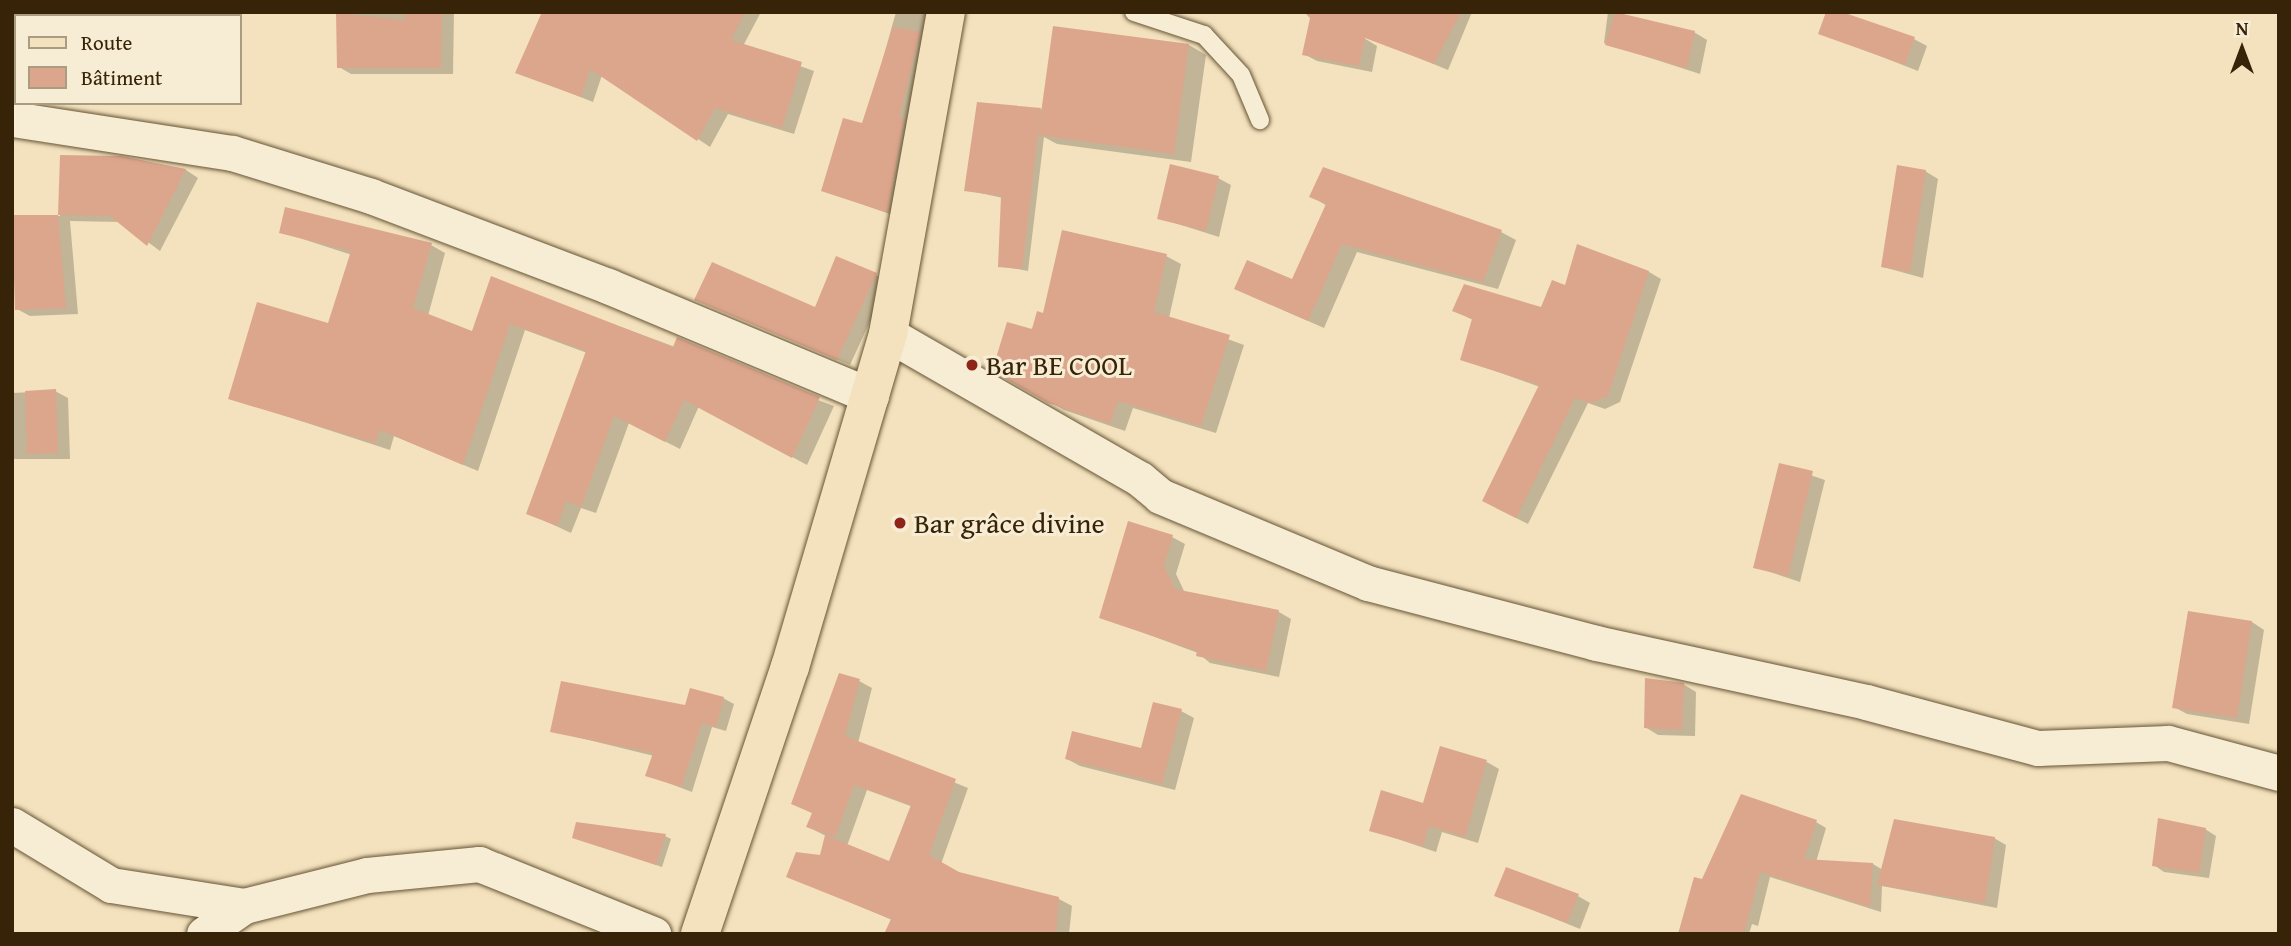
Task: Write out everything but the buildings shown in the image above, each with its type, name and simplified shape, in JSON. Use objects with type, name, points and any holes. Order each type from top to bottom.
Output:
[{"type":"main road","points":[[700,934],[790,667],[888,334],[946,12]]},
{"type":"street","points":[[12,120],[232,153],[372,197],[608,286],[871,396]]},
{"type":"street","points":[[888,334],[1140,479],[1160,496],[1367,583],[1596,643],[1866,702],[2038,748],[2168,743],[2279,773]]},
{"type":"street","points":[[12,825],[111,885],[244,906]]},
{"type":"street","points":[[204,934],[244,906],[367,876],[479,864],[653,934]]},
{"type":"lane","points":[[1134,12],[1204,35],[1241,75],[1260,120]]},
{"type":"place","name":"Bar BE COOL","points":[[972,365]]},
{"type":"place","name":"Bar grâce divine","points":[[900,523]]}]
